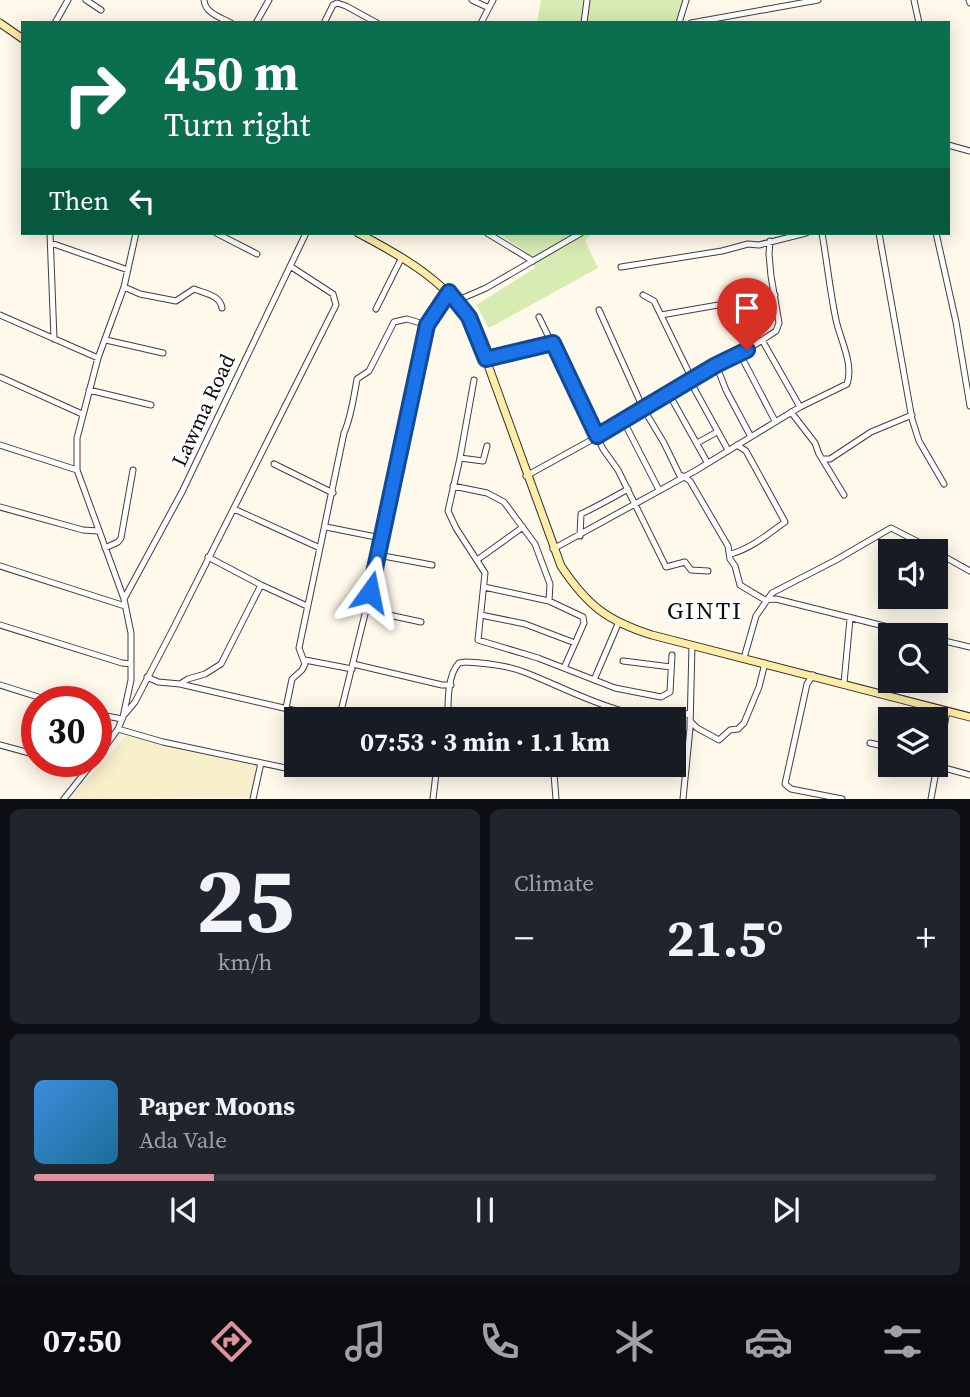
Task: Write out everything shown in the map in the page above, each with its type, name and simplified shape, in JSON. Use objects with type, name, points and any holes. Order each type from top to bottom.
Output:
[{"type":"main road","points":[[0,23],[21,37]]},
{"type":"main road","points":[[362,235],[449,292],[469,317],[553,549],[561,566],[581,594],[618,624],[932,707]]},
{"type":"main road","points":[[948,711],[970,717]]},
{"type":"street","points":[[56,21],[68,0]]},
{"type":"street","points":[[86,0],[101,10]]},
{"type":"street","points":[[204,0],[209,11],[227,21]]},
{"type":"street","points":[[257,21],[269,0]]},
{"type":"street","points":[[472,0],[489,8]]},
{"type":"street","points":[[482,21],[493,0]]},
{"type":"street","points":[[584,21],[587,0]]},
{"type":"street","points":[[681,21],[686,0]]},
{"type":"street","points":[[700,21],[818,0]]},
{"type":"street","points":[[914,0],[919,21]]},
{"type":"street","points":[[325,21],[333,5],[337,3],[373,21]]},
{"type":"street","points":[[950,146],[970,151]]},
{"type":"street","points":[[50,235],[54,339]]},
{"type":"street","points":[[112,737],[123,718],[128,697],[131,633],[125,602],[77,470],[77,438],[98,358],[124,287],[136,235]]},
{"type":"street","points":[[220,235],[257,254]]},
{"type":"street","name":"Lawma Road","points":[[125,602],[182,492],[305,235]]},
{"type":"street","points":[[456,301],[486,288],[578,235]]},
{"type":"street","points":[[621,267],[791,235]]},
{"type":"street","points":[[553,549],[635,505],[791,412],[843,387],[849,380],[822,235]]},
{"type":"street","points":[[879,235],[912,415],[919,441],[944,484]]},
{"type":"street","points":[[936,235],[956,322],[970,406]]},
{"type":"street","points":[[498,236],[533,261]]},
{"type":"street","points":[[526,476],[624,422],[716,365],[740,354],[779,327],[769,254],[770,241]]},
{"type":"street","points":[[51,243],[128,270]]},
{"type":"street","points":[[376,309],[401,259]]},
{"type":"street","points":[[123,718],[148,677],[336,305],[333,294],[290,266]]},
{"type":"street","points":[[124,287],[140,294],[176,301],[194,289],[217,298],[222,309]]},
{"type":"street","points":[[342,707],[366,610],[427,325],[449,292]]},
{"type":"street","points":[[643,295],[654,301],[728,450]]},
{"type":"street","points":[[661,315],[775,295]]},
{"type":"street","points":[[598,310],[643,408],[682,477],[690,481],[707,509],[730,554],[740,585],[765,600],[776,599],[878,625]]},
{"type":"street","points":[[0,315],[98,358]]},
{"type":"street","points":[[540,317],[597,436],[628,489],[666,567],[685,562],[691,570],[708,571]]},
{"type":"street","points":[[286,707],[292,679],[302,670],[305,660],[299,648],[358,377],[369,371],[394,322],[407,319],[427,325]]},
{"type":"street","points":[[106,340],[163,353]]},
{"type":"street","points":[[762,341],[800,407]]},
{"type":"street","points":[[486,359],[553,343]]},
{"type":"street","points":[[740,354],[775,421]]},
{"type":"street","points":[[716,365],[751,437]]},
{"type":"street","points":[[0,377],[82,414]]},
{"type":"street","points":[[474,380],[448,510],[456,528],[485,573],[477,637],[481,642],[594,680],[633,692],[665,696],[670,692],[672,655]]},
{"type":"street","points":[[89,390],[151,405]]},
{"type":"street","points":[[669,394],[680,418],[707,462]]},
{"type":"street","points":[[791,412],[815,443],[844,495]]},
{"type":"street","points":[[823,459],[830,459],[871,432],[912,415]]},
{"type":"street","points":[[624,422],[659,490]]},
{"type":"street","points":[[697,443],[717,432]]},
{"type":"street","points":[[0,445],[77,470]]},
{"type":"street","points":[[730,554],[760,542],[765,534],[785,522],[746,451],[737,445]]},
{"type":"street","points":[[460,458],[483,461],[487,446]]},
{"type":"street","points":[[274,464],[333,493]]},
{"type":"street","points":[[106,548],[121,538],[133,470]]},
{"type":"street","points":[[453,486],[495,495],[504,502],[535,544],[549,579],[549,601]]},
{"type":"street","points":[[580,536],[581,514],[628,489]]},
{"type":"street","points":[[0,507],[83,530],[98,531]]},
{"type":"street","points":[[234,509],[320,548]]},
{"type":"street","points":[[326,527],[381,537]]},
{"type":"street","points":[[477,559],[523,527]]},
{"type":"street","points":[[744,658],[752,625],[765,600],[772,593],[836,560],[891,527],[914,539]]},
{"type":"street","points":[[378,555],[432,565]]},
{"type":"street","points":[[208,557],[307,606]]},
{"type":"street","points":[[948,558],[970,571]]},
{"type":"street","points":[[0,566],[125,602]]},
{"type":"street","points":[[180,684],[221,664],[261,585]]},
{"type":"street","points":[[484,587],[549,601],[583,617],[584,623],[564,668]]},
{"type":"street","points":[[772,593],[776,599]]},
{"type":"street","points":[[366,610],[421,622]]},
{"type":"street","points":[[481,615],[525,624],[576,643]]},
{"type":"street","points":[[844,683],[850,619]]},
{"type":"street","points":[[594,680],[618,624]]},
{"type":"street","points":[[0,625],[131,664]]},
{"type":"street","points":[[948,642],[970,647]]},
{"type":"street","points":[[683,799],[690,721],[691,645]]},
{"type":"street","points":[[305,660],[353,666],[451,685]]},
{"type":"street","points":[[623,661],[671,667]]},
{"type":"street","points":[[449,707],[453,670],[459,663],[496,665],[525,672],[611,707]]},
{"type":"street","points":[[690,721],[719,740],[730,730],[741,727],[759,687],[765,663]]},
{"type":"street","points":[[813,676],[807,684],[785,784],[791,789],[842,799]]},
{"type":"street","points":[[148,677],[158,682],[180,684],[284,708]]},
{"type":"street","points":[[0,685],[21,692]]},
{"type":"street","points":[[128,697],[135,702]]},
{"type":"street","points":[[686,714],[690,713]]},
{"type":"street","points":[[112,716],[123,718]]},
{"type":"street","points":[[118,729],[163,742],[284,768]]},
{"type":"street","points":[[870,743],[878,745]]},
{"type":"street","points":[[0,745],[21,751]]},
{"type":"street","points":[[253,799],[261,763]]},
{"type":"street","points":[[948,769],[970,775]]},
{"type":"street","points":[[64,799],[82,777]]},
{"type":"street","points":[[433,799],[436,777]]},
{"type":"street","points":[[554,777],[556,799]]},
{"type":"street","points":[[932,799],[935,777]]},
{"type":"shaded area","points":[[126,736],[257,764],[253,798],[69,799],[89,777],[112,777],[112,751]]},
{"type":"green space","points":[[541,0],[690,0],[682,21],[537,21]]},
{"type":"green space","points":[[501,235],[590,235],[585,241],[598,268],[489,328],[476,305],[535,268],[529,254]]},
{"type":"district","name":"GINTI","points":[[705,610]]},
{"type":"route","points":[[370,592],[428,320],[449,292],[469,317],[486,359],[553,343],[597,436],[716,365],[747,350]]}]
